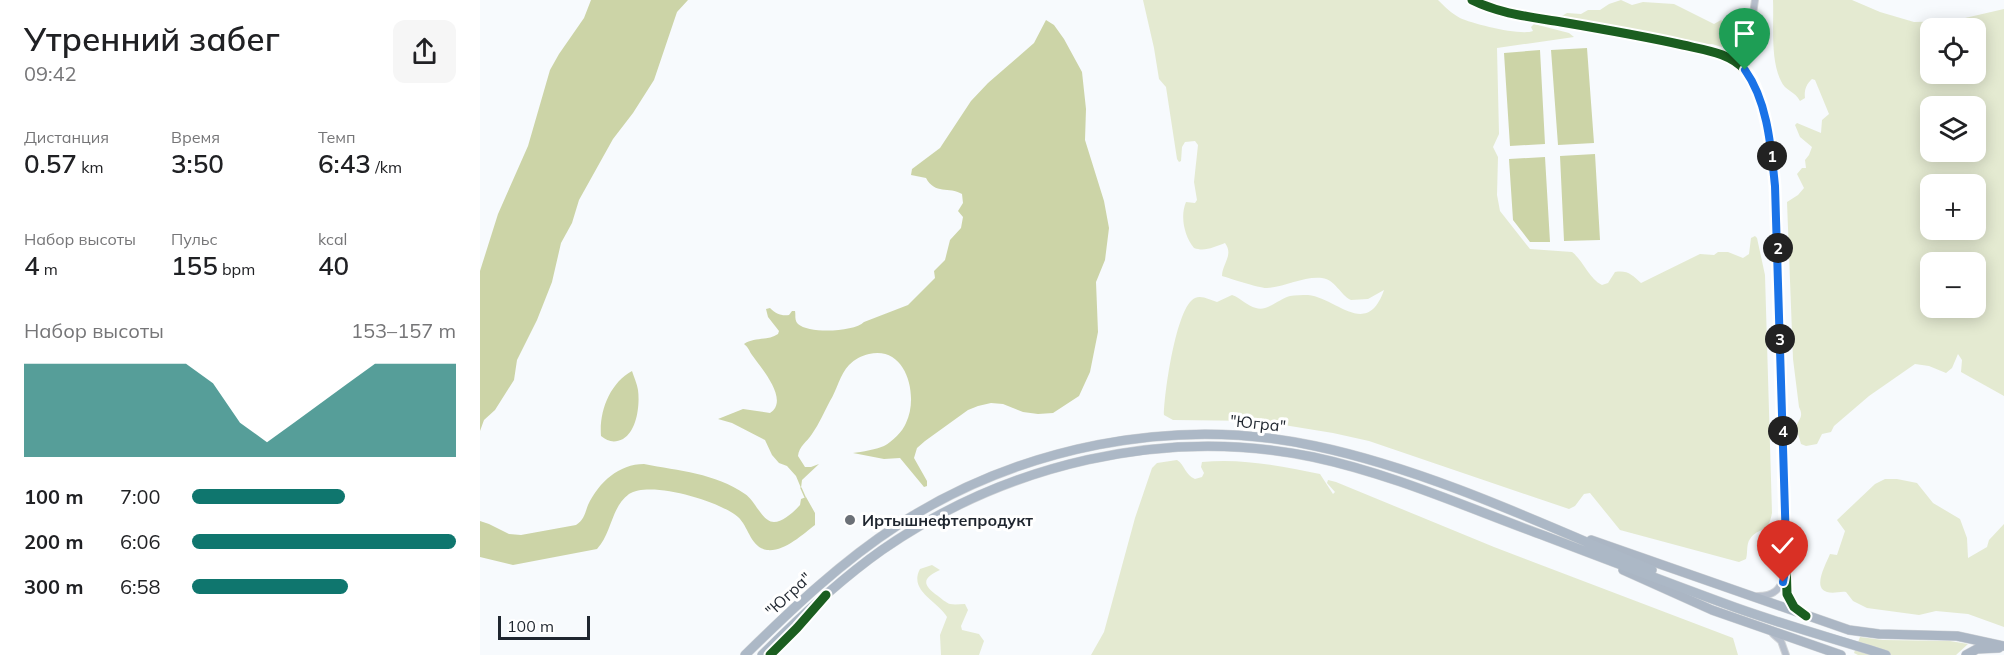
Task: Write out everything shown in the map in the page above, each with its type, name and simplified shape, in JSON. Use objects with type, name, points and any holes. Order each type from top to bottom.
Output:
[{"type":"highway","name":"\"Югра\"","points":[[745,655],[826,579],[899,525],[951,496],[995,476],[1049,457],[1103,443],[1152,436],[1202,434],[1250,436],[1296,442],[1389,466],[1522,516],[1673,579],[1800,628]]},
{"type":"highway","name":"\"Югра\"","points":[[762,655],[826,595],[879,552],[907,534],[974,498],[1064,466],[1107,455],[1147,449],[1234,447],[1310,457],[1396,481],[1728,604],[1886,655]]},
{"type":"main road","points":[[1522,516],[1806,616],[1861,632],[1957,636],[2004,647]]},
{"type":"main road","points":[[1516,526],[1645,579],[1702,606],[1842,655]]},
{"type":"main road","points":[[1966,655],[1977,649],[2004,647]]},
{"type":"street","points":[[1472,0],[1504,12],[1632,34],[1711,51],[1727,57],[1745,70],[1756,88],[1772,154],[1775,186],[1788,598],[1794,608],[1806,616]]},
{"type":"street","points":[[1745,70],[1755,0]]},
{"type":"street","points":[[1743,593],[1759,596],[1775,592],[1781,586],[1786,566]]},
{"type":"street","points":[[770,655],[826,595]]},
{"type":"street","points":[[1762,628],[1779,639],[1786,655]]},
{"type":"shaded area","points":[[591,0],[688,0],[677,12],[654,80],[613,139],[579,200],[572,223],[561,243],[552,282],[537,320],[517,360],[514,380],[495,410],[484,420],[480,431],[480,271],[498,214],[528,146],[550,70],[584,18]]},
{"type":"shaded area","points":[[1143,0],[1438,0],[1457,16],[1497,29],[1527,32],[1533,31],[1531,27],[1534,24],[1569,33],[1574,37],[1497,48],[1499,134],[1493,147],[1498,157],[1497,195],[1500,211],[1530,249],[1572,252],[1593,278],[1602,285],[1608,283],[1615,272],[1630,274],[1641,283],[1700,254],[1714,255],[1718,252],[1728,252],[1743,258],[1749,254],[1751,238],[1755,236],[1757,238],[1765,275],[1772,513],[1768,525],[1753,535],[1749,541],[1746,559],[1739,562],[1620,530],[1590,493],[1584,494],[1575,506],[1569,509],[1369,441],[1260,421],[1173,420],[1164,415],[1166,389],[1177,333],[1188,305],[1195,298],[1203,297],[1217,302],[1232,295],[1260,309],[1290,296],[1308,295],[1360,314],[1369,312],[1377,304],[1384,290],[1368,299],[1351,300],[1331,282],[1322,278],[1267,288],[1259,287],[1222,276],[1228,256],[1225,243],[1206,249],[1194,248],[1185,232],[1183,213],[1186,202],[1195,203],[1197,200],[1194,182],[1198,145],[1195,141],[1185,142],[1179,162],[1166,87],[1159,79]]},
{"type":"shaded area","points":[[1621,0],[1632,5],[1643,2],[1674,4],[1714,24],[1721,20],[1725,23],[1721,38],[1724,45],[1722,47],[1712,44],[1698,46],[1560,17],[1567,13],[1581,14],[1588,10],[1600,10]]},
{"type":"shaded area","points":[[1773,0],[1852,0],[1880,12],[1920,22],[1920,84],[1986,84],[1986,18],[1965,18],[2004,9],[2004,396],[1961,372],[1962,360],[1958,354],[1952,368],[1946,373],[1929,366],[1915,364],[1869,396],[1834,426],[1831,432],[1822,434],[1817,444],[1806,446],[1801,444],[1796,427],[1801,413],[1793,359],[1787,202],[1804,188],[1797,174],[1802,168],[1806,168],[1805,160],[1812,147],[1800,137],[1795,125],[1797,123],[1821,133],[1822,120],[1829,114],[1815,80],[1812,79],[1808,83],[1805,98],[1800,101],[1783,84],[1775,62]]},
{"type":"shaded area","points":[[1046,20],[1054,25],[1064,39],[1082,72],[1086,109],[1085,140],[1104,201],[1109,228],[1105,260],[1096,282],[1098,332],[1090,372],[1079,396],[1053,413],[1023,412],[1003,404],[991,403],[968,410],[917,448],[914,458],[927,481],[927,486],[924,487],[900,458],[884,459],[853,453],[878,448],[890,442],[906,423],[910,412],[910,387],[901,365],[893,357],[882,353],[869,354],[856,359],[846,369],[817,426],[800,449],[798,456],[805,467],[819,464],[802,480],[801,488],[796,476],[772,455],[765,440],[732,423],[718,419],[743,409],[770,413],[775,407],[777,400],[772,384],[744,344],[778,334],[779,331],[768,317],[766,309],[770,308],[784,315],[795,311],[798,324],[804,327],[842,330],[908,305],[935,278],[934,271],[945,260],[950,240],[961,228],[963,217],[958,211],[963,203],[962,194],[934,187],[926,178],[911,175],[912,169],[940,148],[971,101],[1034,43]]},
{"type":"shaded area","points":[[1587,48],[1594,143],[1558,145],[1551,50]]},
{"type":"shaded area","points":[[1540,50],[1545,144],[1510,146],[1504,53]]},
{"type":"shaded area","points":[[1595,154],[1600,240],[1564,241],[1560,156]]},
{"type":"shaded area","points":[[1545,157],[1550,242],[1530,242],[1513,220],[1509,159]]},
{"type":"shaded area","points":[[632,371],[639,396],[634,424],[632,430],[623,439],[609,441],[601,436],[604,408],[612,390],[624,376]]},
{"type":"shaded area","points":[[1177,460],[1195,479],[1202,477],[1204,473],[1201,467],[1202,462],[1217,461],[1261,464],[1320,474],[1333,494],[1335,492],[1327,483],[1328,480],[1494,547],[1733,638],[1738,655],[1091,655],[1104,632],[1135,518],[1152,468],[1157,463]]},
{"type":"shaded area","points":[[644,464],[721,481],[745,494],[762,515],[774,522],[788,516],[800,505],[801,499],[806,497],[815,513],[815,525],[786,546],[767,550],[753,541],[742,521],[729,511],[685,494],[652,489],[639,490],[623,499],[597,549],[513,565],[480,557],[480,521],[509,534],[521,535],[576,525],[583,519],[588,505],[604,482],[626,467]]},
{"type":"shaded area","points":[[1885,479],[1917,483],[1933,503],[1960,519],[1967,538],[1968,558],[1987,547],[1989,540],[2004,524],[2004,627],[1968,614],[1936,611],[1919,615],[1867,608],[1853,601],[1846,592],[1830,593],[1823,590],[1820,581],[1823,569],[1830,554],[1837,555],[1845,531],[1837,520],[1875,484]]},
{"type":"shaded area","points":[[932,565],[940,570],[927,579],[927,585],[948,603],[965,604],[968,610],[961,626],[962,630],[979,634],[984,641],[979,655],[941,655],[940,635],[947,617],[921,590],[917,577],[920,569]]},
{"type":"shaded area","points":[[1860,637],[1883,640],[1950,641],[1968,644],[1956,655],[1858,655],[1854,653]]},
{"type":"waterway","points":[[801,488],[805,497]]},
{"type":"cycle path","points":[[1472,0],[1494,9],[1516,14],[1717,53],[1740,65],[1753,82],[1767,126],[1775,186],[1787,594],[1794,607],[1806,616]]},
{"type":"cycle path","points":[[770,655],[826,595]]},
{"type":"place","name":"Иртышнефтепродукт","points":[[850,520]]},
{"type":"route","points":[[1745,70],[1756,88],[1765,120],[1772,154],[1775,186],[1786,545],[1783,582]]}]
